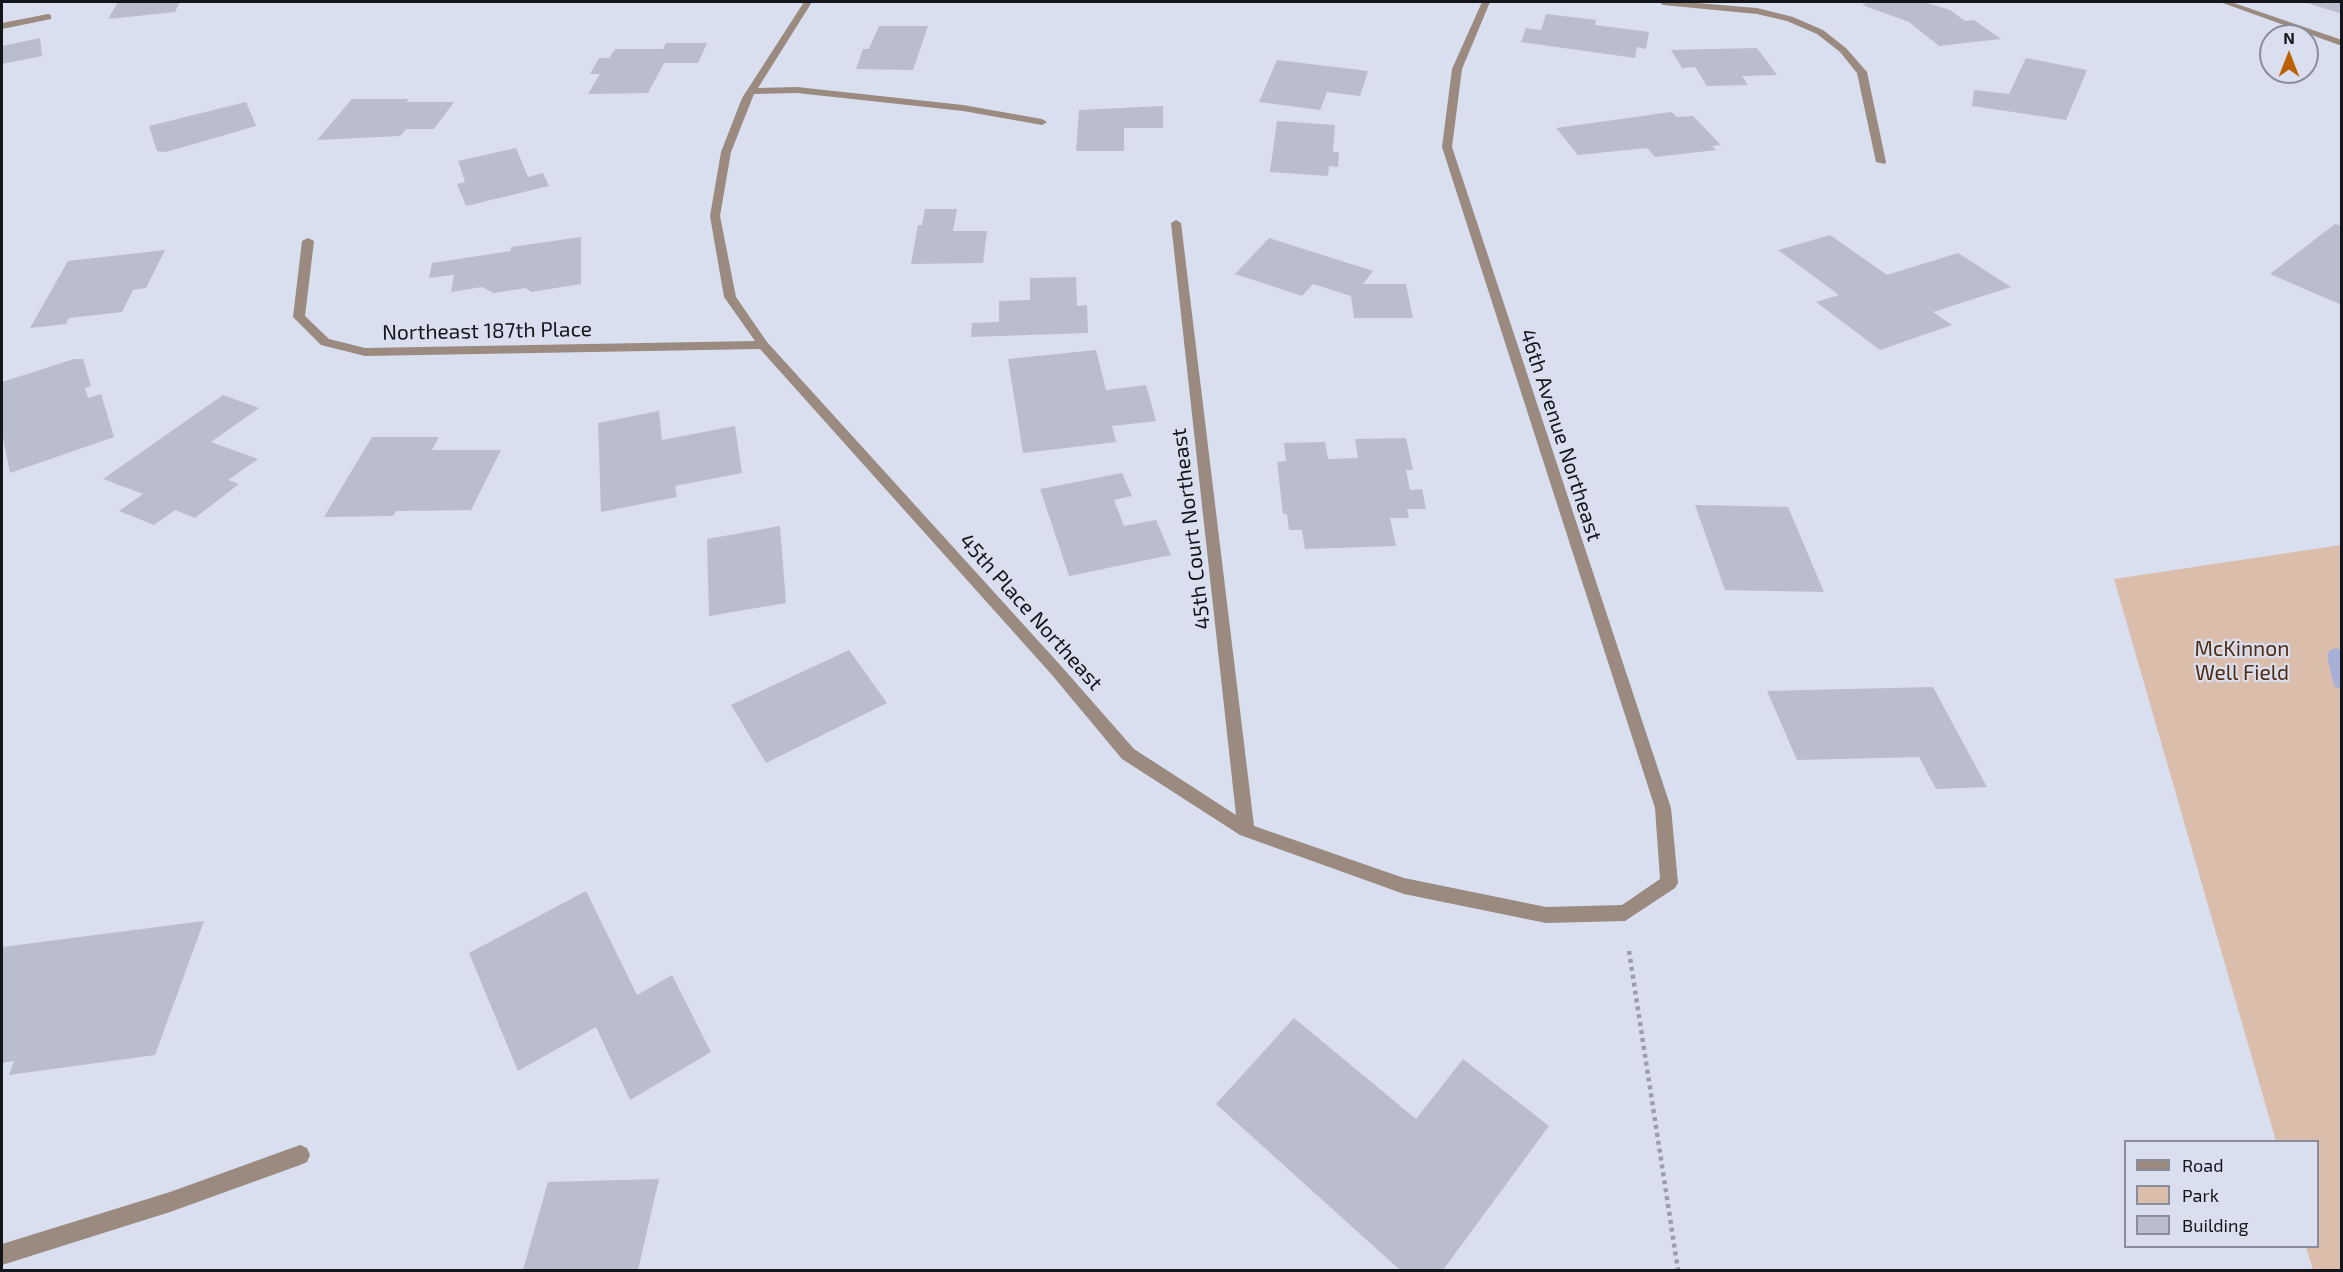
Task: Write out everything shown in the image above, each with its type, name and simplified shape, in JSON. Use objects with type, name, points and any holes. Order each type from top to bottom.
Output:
[{"type":"street","name":"45th Place Northeast","points":[[808,2],[752,91],[726,152],[715,216],[730,297],[763,345],[1057,671],[1128,754],[1246,830],[1404,886],[1546,915],[1625,913]]},
{"type":"street","name":"46th Avenue Northeast","points":[[1486,2],[1457,69],[1447,147],[1663,808],[1669,883],[1625,913]]},
{"type":"street","points":[[1663,2],[1757,11],[1790,19],[1820,32],[1843,50],[1862,72],[1881,162]]},
{"type":"street","points":[[2224,2],[2342,43]]},
{"type":"street","points":[[2,26],[48,17]]},
{"type":"street","points":[[752,91],[797,90],[963,108],[1042,122]]},
{"type":"street","name":"45th Court Northeast","points":[[1176,223],[1246,830]]},
{"type":"street","name":"Northeast 187th Place","points":[[308,241],[299,317],[325,342],[365,352],[763,345]]},
{"type":"street","points":[[2,1255],[170,1202],[300,1155]]},
{"type":"path","points":[[1625,913],[1678,1270]]},
{"type":"green space","name":"McKinnon Well Field","points":[[2341,545],[2342,1270],[2313,1270],[2306,1248],[2319,1248],[2319,1140],[2276,1140],[2114,579]]},
{"type":"building","points":[[118,2],[180,2],[175,12],[108,19]]},
{"type":"building","points":[[1869,2],[1924,2],[1950,10],[1965,21],[1974,20],[2001,39],[1939,46],[1909,22],[1862,5]]},
{"type":"building","points":[[2304,2],[2342,2],[2342,14]]},
{"type":"building","points":[[1546,14],[1596,20],[1595,25],[1649,32],[1646,49],[1637,47],[1635,58],[1521,42],[1526,28],[1541,30]]},
{"type":"building","points":[[879,26],[928,26],[913,70],[856,69],[863,49],[869,49]]},
{"type":"building","points":[[40,38],[42,56],[2,64],[2,46]]},
{"type":"building","points":[[666,43],[707,43],[698,63],[664,63],[648,93],[588,94],[600,74],[590,74],[599,58],[609,58],[615,49],[663,49]]},
{"type":"building","points":[[1757,48],[1777,75],[1742,76],[1748,85],[1707,86],[1695,67],[1682,68],[1671,50]]},
{"type":"building","points":[[2026,58],[2087,70],[2066,120],[1972,106],[1974,90],[2009,94]]},
{"type":"building","points":[[1277,60],[1368,71],[1360,96],[1327,92],[1320,110],[1259,102]]},
{"type":"building","points":[[352,99],[454,102],[434,129],[406,129],[400,136],[317,140]]},
{"type":"building","points":[[246,102],[256,126],[166,152],[157,151],[149,126]]},
{"type":"building","points":[[1163,106],[1163,128],[1124,128],[1124,151],[1076,151],[1079,110]]},
{"type":"building","points":[[1671,112],[1677,117],[1693,116],[1721,145],[1712,146],[1716,150],[1655,157],[1647,148],[1578,155],[1556,128]]},
{"type":"building","points":[[1277,121],[1335,125],[1333,152],[1339,152],[1338,167],[1329,166],[1328,176],[1270,172]]},
{"type":"building","points":[[516,148],[528,177],[543,173],[549,186],[466,206],[457,184],[465,182],[458,161]]},
{"type":"building","points":[[925,209],[957,209],[953,231],[987,231],[983,263],[911,264],[918,225],[922,225]]},
{"type":"building","points":[[2335,224],[2342,226],[2342,305],[2270,274]]},
{"type":"building","points":[[1830,235],[1887,275],[1958,253],[2011,287],[1933,312],[1952,325],[1880,350],[1816,302],[1839,295],[1778,250]]},
{"type":"building","points":[[581,237],[581,284],[531,292],[526,288],[494,293],[482,287],[451,292],[454,275],[429,278],[432,263],[511,251],[511,247]]},
{"type":"building","points":[[1269,238],[1373,271],[1363,284],[1406,284],[1413,318],[1354,318],[1351,296],[1313,284],[1302,296],[1235,274]]},
{"type":"building","points":[[165,250],[146,288],[133,290],[122,312],[69,318],[66,324],[30,328],[68,261]]},
{"type":"building","points":[[1076,277],[1077,306],[1087,305],[1088,333],[971,337],[972,323],[999,322],[999,301],[1030,300],[1030,278]]},
{"type":"building","points":[[1096,350],[1106,390],[1146,385],[1156,421],[1112,426],[1116,442],[1023,453],[1008,359]]},
{"type":"building","points":[[74,359],[83,359],[91,386],[85,388],[88,398],[101,394],[114,437],[10,473],[2,433],[2,382]]},
{"type":"building","points":[[223,395],[259,408],[211,442],[258,459],[228,480],[239,484],[195,518],[175,510],[154,525],[119,511],[143,494],[103,479]]},
{"type":"building","points":[[659,411],[662,440],[735,426],[742,473],[675,486],[677,497],[601,512],[598,423]]},
{"type":"building","points":[[372,437],[439,437],[432,450],[501,450],[471,510],[396,511],[393,516],[324,517]]},
{"type":"building","points":[[1406,438],[1413,470],[1406,470],[1410,490],[1422,489],[1426,509],[1407,509],[1409,518],[1390,518],[1396,546],[1305,549],[1302,530],[1289,530],[1287,514],[1283,514],[1277,462],[1286,461],[1284,443],[1325,442],[1328,459],[1358,458],[1355,439]]},
{"type":"building","points":[[1122,473],[1132,496],[1114,500],[1124,526],[1156,520],[1171,555],[1069,576],[1040,489]]},
{"type":"building","points":[[1695,505],[1788,507],[1824,592],[1725,590]]},
{"type":"building","points":[[780,526],[786,603],[709,616],[707,539]]},
{"type":"building","points":[[849,650],[887,703],[766,763],[731,705]]},
{"type":"building","points":[[1933,687],[1987,787],[1936,789],[1919,757],[1797,760],[1767,691]]},
{"type":"building","points":[[586,891],[637,995],[672,975],[711,1052],[630,1100],[596,1027],[518,1071],[469,953]]},
{"type":"building","points":[[204,921],[155,1055],[9,1075],[14,1061],[2,1063],[2,947]]},
{"type":"building","points":[[1294,1018],[1416,1119],[1463,1059],[1549,1126],[1443,1270],[1400,1270],[1216,1104]]},
{"type":"building","points":[[659,1179],[638,1270],[523,1270],[548,1182]]},
{"type":"waterway","points":[[2336,655],[2342,682]]}]
